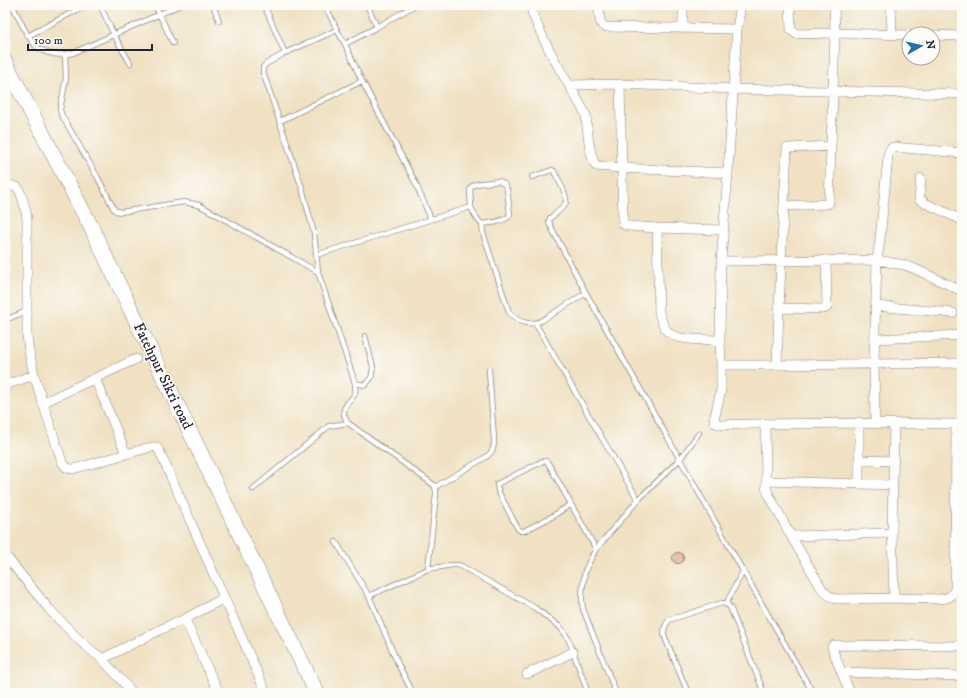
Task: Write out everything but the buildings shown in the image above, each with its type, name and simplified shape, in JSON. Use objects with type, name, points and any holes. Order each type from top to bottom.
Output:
[{"type":"main road","name":"Fatehpur Sikri road","points":[[5,62],[89,223],[317,693]]},
{"type":"street","points":[[599,5],[600,21],[602,25],[606,27],[737,30]]},
{"type":"street","points":[[683,29],[684,5]]},
{"type":"street","points":[[741,5],[737,30],[721,261],[721,390],[714,420],[715,423],[722,425],[765,423],[860,422],[959,424],[955,589],[953,594],[948,598],[836,599],[825,594],[768,493],[766,487],[765,423]]},
{"type":"street","points":[[790,5],[791,30],[796,34],[901,35]]},
{"type":"street","points":[[784,206],[829,203],[835,33],[834,5]]},
{"type":"street","points":[[891,5],[892,34]]},
{"type":"street","points":[[532,12],[537,26],[553,57],[584,111],[591,154],[596,166],[728,173]]},
{"type":"street","points":[[941,35],[962,36]]},
{"type":"street","points":[[569,85],[620,84],[734,89],[962,94]]},
{"type":"street","points":[[620,84],[623,224],[628,226],[657,228],[723,230]]},
{"type":"street","points":[[777,365],[781,261],[788,148],[831,146]]},
{"type":"street","points":[[875,422],[874,363],[876,260],[880,239],[889,151],[893,147],[962,152]]},
{"type":"street","points":[[922,178],[919,199],[925,204],[962,220]]},
{"type":"street","points":[[5,189],[10,186],[17,188],[20,192],[26,210],[27,336],[34,375],[62,462],[65,467],[73,469],[154,446],[159,450],[265,693]]},
{"type":"street","points":[[657,228],[659,313],[667,331],[674,336],[681,338],[720,340]]},
{"type":"street","points":[[779,308],[824,309],[827,307],[826,260]]},
{"type":"street","points":[[721,261],[876,260],[913,268],[962,291]]},
{"type":"street","points":[[876,306],[953,313]]},
{"type":"street","points":[[875,339],[962,335]]},
{"type":"street","points":[[42,403],[136,359]]},
{"type":"street","points":[[721,365],[962,363]]},
{"type":"street","points":[[5,385],[34,375]]},
{"type":"street","points":[[95,378],[126,454]]},
{"type":"street","points":[[859,484],[860,422]]},
{"type":"street","points":[[894,423],[892,533],[894,598]]},
{"type":"street","points":[[859,460],[894,460]]},
{"type":"street","points":[[766,481],[893,485]]},
{"type":"street","points":[[791,536],[892,533]]},
{"type":"street","points":[[5,555],[48,609],[80,641],[102,659],[133,693]]},
{"type":"street","points":[[102,659],[176,622],[181,621],[224,598]]},
{"type":"street","points":[[181,621],[184,621],[187,624],[219,693]]},
{"type":"street","points":[[850,693],[833,651],[832,647],[834,645],[962,646]]},
{"type":"street","points":[[527,674],[573,652]]},
{"type":"street","points":[[842,672],[962,676]]},
{"type":"lane","points":[[12,5],[28,36],[36,46],[54,54],[65,55],[73,53],[180,5]]},
{"type":"lane","points":[[28,36],[86,5]]},
{"type":"lane","points":[[100,5],[114,35],[130,63]]},
{"type":"lane","points":[[155,5],[173,43]]},
{"type":"lane","points":[[213,5],[219,21]]},
{"type":"lane","points":[[264,5],[285,53]]},
{"type":"lane","points":[[325,5],[362,81],[415,182],[431,220]]},
{"type":"lane","points":[[367,5],[377,27]]},
{"type":"lane","points":[[345,44],[416,5]]},
{"type":"lane","points":[[337,30],[285,53],[266,64],[263,72],[302,188],[314,233],[318,272],[355,384],[355,394],[345,406],[344,417],[348,423],[435,486],[436,494],[428,569]]},
{"type":"lane","points":[[65,55],[66,78],[60,109],[61,114],[116,211],[121,212],[184,202],[199,205],[318,272]]},
{"type":"lane","points":[[280,121],[362,81]]},
{"type":"lane","points":[[532,177],[552,170],[554,171],[566,196],[566,202],[550,218],[550,225],[586,293],[812,693]]},
{"type":"lane","points":[[482,224],[507,218],[510,215],[507,189],[504,184],[499,181],[476,184],[472,186],[470,190],[471,207],[476,218],[482,224],[483,233],[509,312],[519,321],[535,323],[541,321],[586,293]]},
{"type":"lane","points":[[316,255],[471,207]]},
{"type":"lane","points":[[5,320],[26,311]]},
{"type":"lane","points":[[535,323],[638,500]]},
{"type":"lane","points":[[355,384],[365,385],[372,374],[373,368],[365,336]]},
{"type":"lane","points":[[435,486],[486,457],[494,447],[489,370]]},
{"type":"lane","points":[[253,489],[329,426],[348,423]]},
{"type":"lane","points":[[616,693],[584,609],[582,593],[585,571],[590,558],[596,549],[638,500],[680,459],[698,433]]},
{"type":"lane","points":[[571,504],[553,516],[524,531],[521,531],[518,529],[498,491],[497,484],[543,461],[546,461],[571,504],[596,549]]},
{"type":"lane","points":[[336,542],[369,596],[398,664],[413,693]]},
{"type":"lane","points":[[369,596],[428,569],[457,565],[535,608],[560,627],[566,635],[588,693]]},
{"type":"lane","points":[[726,604],[743,571]]},
{"type":"lane","points":[[688,693],[664,635],[665,624],[670,620],[722,603],[730,607],[764,693]]}]
